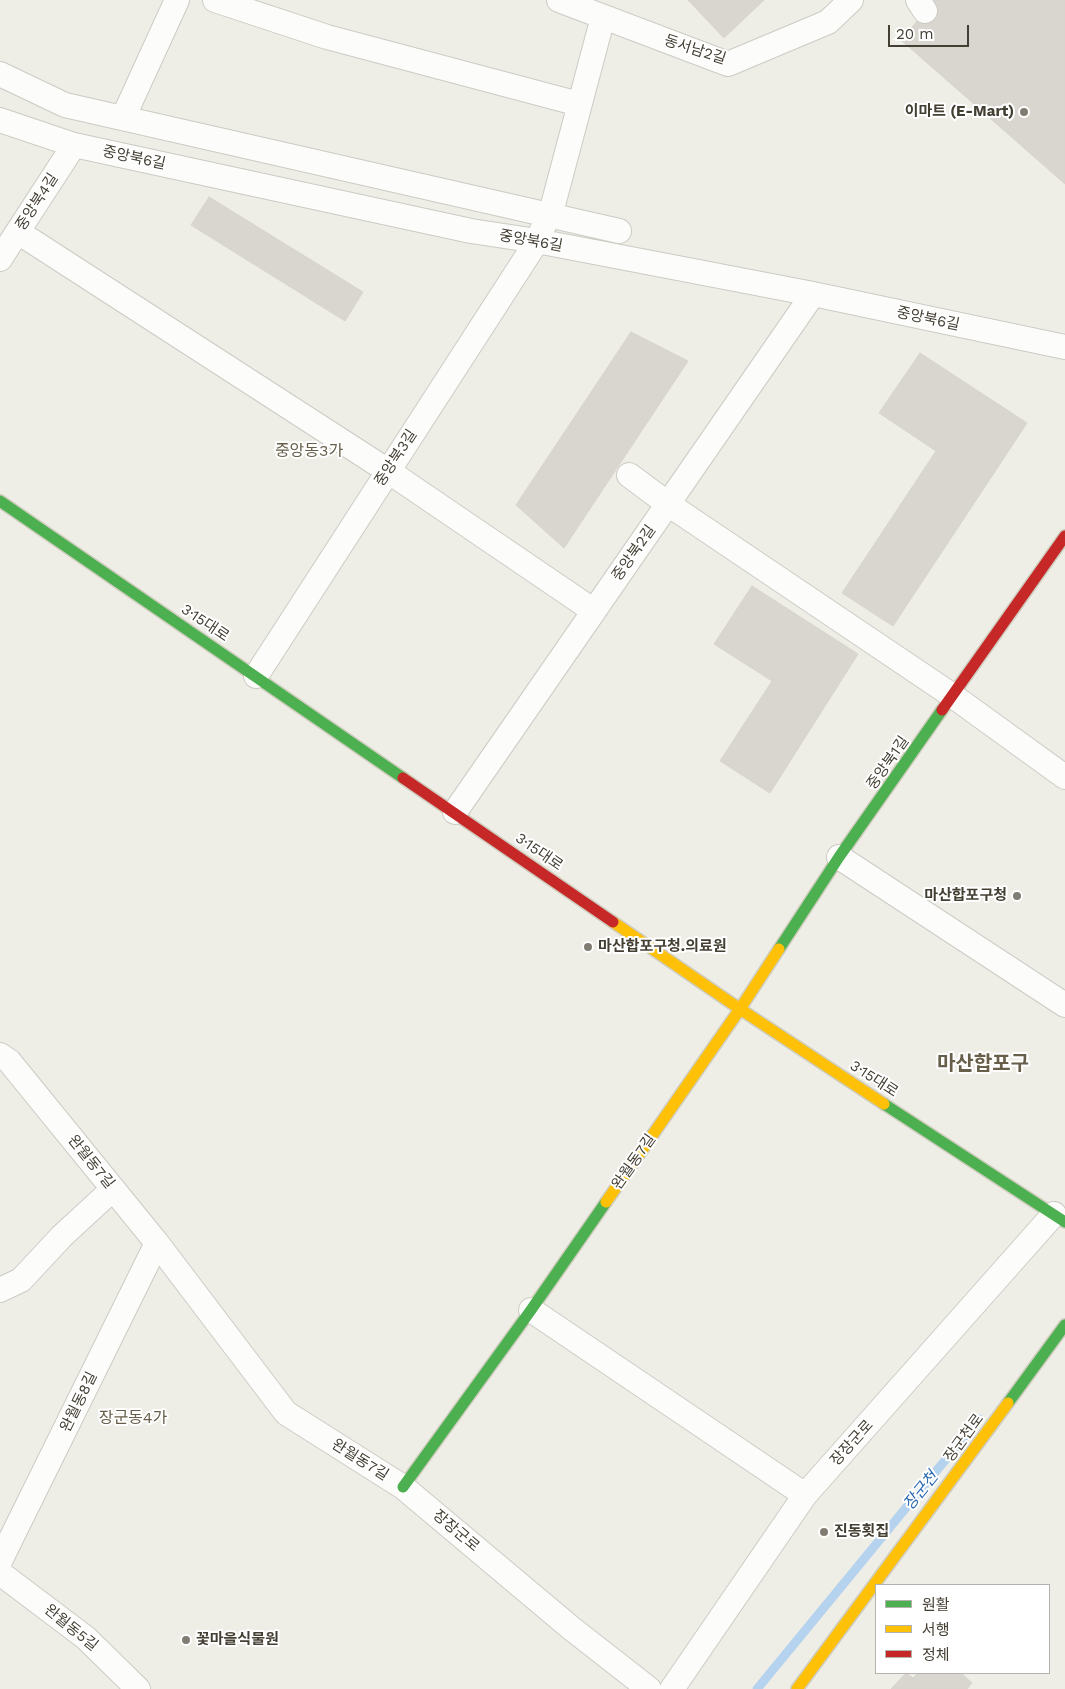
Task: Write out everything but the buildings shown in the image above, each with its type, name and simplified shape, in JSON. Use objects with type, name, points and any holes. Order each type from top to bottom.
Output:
[{"type":"street","points":[[123,118],[177,0]]},
{"type":"street","points":[[215,0],[327,37],[580,104]]},
{"type":"street","name":"동서남2길","points":[[560,0],[602,18],[728,64],[828,22],[851,0]]},
{"type":"street","name":"중앙북3길","points":[[256,676],[537,241],[553,205],[602,18]]},
{"type":"street","points":[[0,74],[65,105],[619,231]]},
{"type":"street","name":"중앙북6길","points":[[0,120],[74,145],[471,231],[537,241],[813,294],[1065,347]]},
{"type":"street","name":"중앙북4길","points":[[0,259],[74,145]]},
{"type":"street","points":[[18,232],[388,471],[594,611]]},
{"type":"street","name":"중앙북2길","points":[[455,812],[813,294]]},
{"type":"street","points":[[629,475],[668,504],[953,696],[1065,777]]},
{"type":"street","name":"3·15대로","points":[[0,501],[740,1009],[1060,1218]]},
{"type":"street","name":"중앙북1길","points":[[740,1009],[840,857],[1065,536]]},
{"type":"street","points":[[840,857],[1065,1005]]},
{"type":"street","name":"완월동7길","points":[[0,1056],[9,1061],[157,1243],[286,1413],[402,1487],[531,1310],[740,1009]]},
{"type":"street","points":[[0,1290],[21,1280],[62,1236],[113,1189]]},
{"type":"street","name":"장장군로","points":[[672,1689],[805,1495],[1060,1218]]},
{"type":"street","name":"완월동8길","points":[[0,1561],[157,1243]]},
{"type":"street","points":[[531,1310],[805,1495]]},
{"type":"street","name":"장군천로","points":[[797,1689],[1065,1325]]},
{"type":"street","name":"장장군로","points":[[402,1487],[571,1628],[649,1689]]},
{"type":"street","name":"완월동5길","points":[[0,1573],[86,1638],[138,1689]]},
{"type":"waterway","name":"장군천","points":[[757,1689],[979,1419]]},
{"type":"traffic: fast","points":[[0,501],[403,778]]},
{"type":"traffic: fast","points":[[779,949],[839,857],[942,710]]},
{"type":"traffic: fast","points":[[884,1104],[1065,1222]]},
{"type":"traffic: fast","points":[[403,1487],[531,1310],[606,1202]]},
{"type":"traffic: fast","points":[[1008,1403],[1065,1325]]},
{"type":"traffic: slow","points":[[613,922],[884,1104]]},
{"type":"traffic: slow","points":[[606,1202],[740,1009],[779,949]]},
{"type":"traffic: slow","points":[[797,1689],[1008,1403]]},
{"type":"traffic: jam","points":[[942,710],[1065,536]]},
{"type":"traffic: jam","points":[[403,778],[613,922]]},
{"type":"place","name":"이마트 (E-Mart)","points":[[1024,112]]},
{"type":"place","name":"마산합포구청","points":[[1017,896]]},
{"type":"place","name":"마산합포구청.의료원","points":[[588,947]]},
{"type":"place","name":"진동횟집","points":[[824,1532]]},
{"type":"place","name":"꽃마을식물원","points":[[186,1640]]},
{"type":"district","name":"중앙동3가","points":[[309,451]]},
{"type":"district","name":"마산합포구","points":[[983,1064]]},
{"type":"district","name":"장군동4가","points":[[133,1418]]}]
